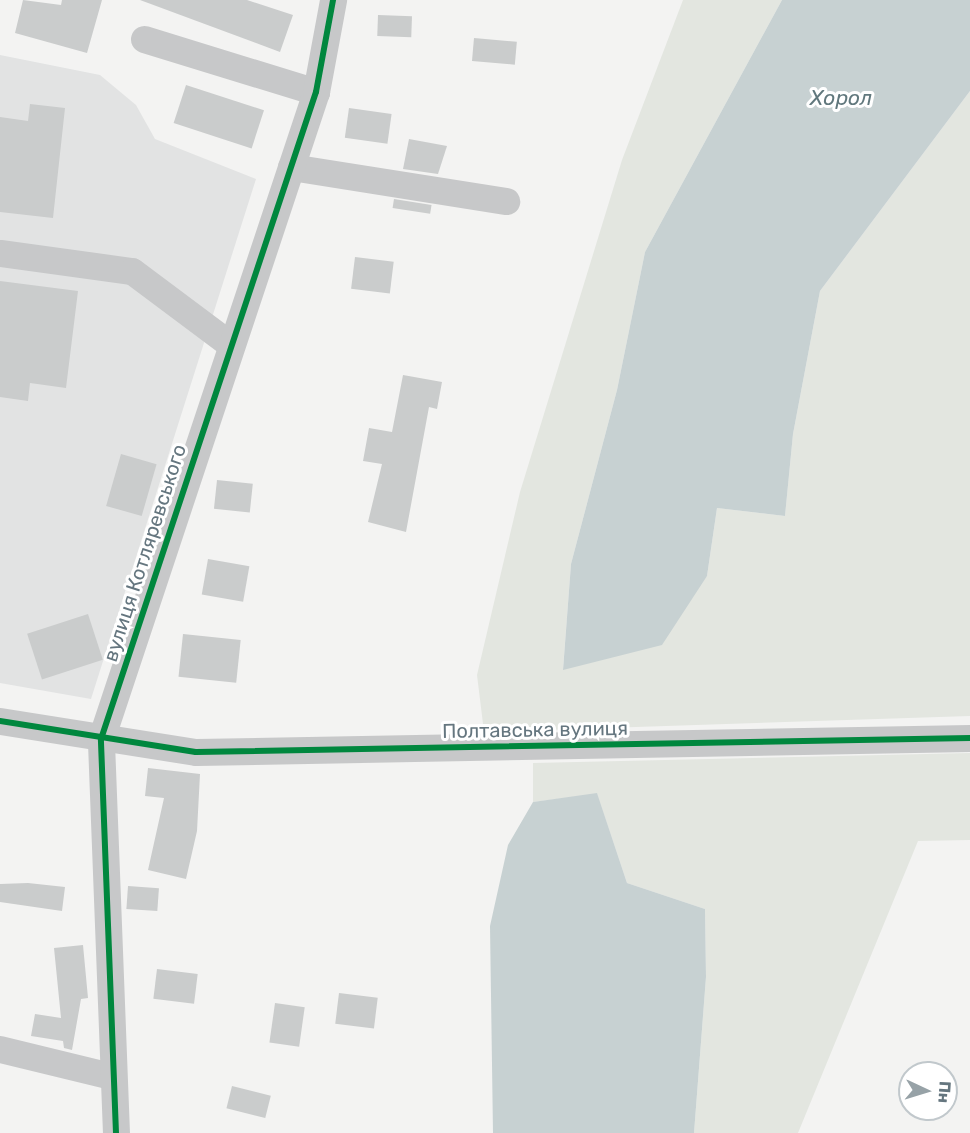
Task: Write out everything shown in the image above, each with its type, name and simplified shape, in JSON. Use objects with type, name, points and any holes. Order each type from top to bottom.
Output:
[{"type":"street","name":"вулиця Котляревського","points":[[116,1133],[111,1076],[102,739],[316,92],[333,0]]},
{"type":"street","points":[[144,39],[316,92]]},
{"type":"street","points":[[291,167],[506,201]]},
{"type":"street","points":[[0,253],[132,271],[231,345]]},
{"type":"street","name":"Полтавська вулиця","points":[[0,721],[102,739],[196,752],[970,738]]},
{"type":"street","points":[[0,1049],[111,1076]]},
{"type":"shaded area","points":[[683,0],[782,0],[645,252],[617,390],[571,564],[563,669],[707,576],[717,508],[785,516],[793,434],[820,291],[970,91],[970,716],[484,732],[477,675],[520,492],[622,160]]},
{"type":"shaded area","points":[[0,55],[100,75],[136,105],[155,139],[256,179],[91,699],[0,683]]},
{"type":"shaded area","points":[[970,753],[970,840],[918,841],[798,1133],[694,1133],[706,977],[705,909],[627,883],[597,794],[533,802],[533,763]]},
{"type":"water","name":"Хорол","points":[[782,0],[970,0],[970,91],[820,291],[793,434],[785,516],[717,508],[707,576],[662,645],[563,670],[571,564],[617,390],[645,252]]},
{"type":"water","points":[[597,793],[627,883],[705,909],[706,977],[694,1133],[493,1133],[490,926],[508,845],[533,802]]},
{"type":"building","points":[[23,0],[61,5],[62,0],[102,0],[87,53],[15,33]]},
{"type":"building","points":[[140,0],[247,0],[293,15],[280,52]]},
{"type":"building","points":[[378,15],[412,16],[411,37],[377,36]]},
{"type":"building","points":[[474,38],[517,42],[515,65],[472,61]]},
{"type":"building","points":[[186,85],[264,110],[252,148],[174,123]]},
{"type":"building","points":[[30,104],[65,108],[53,218],[0,212],[0,117],[28,121]]},
{"type":"building","points":[[349,108],[392,114],[387,144],[345,138]]},
{"type":"building","points":[[409,139],[447,146],[438,174],[403,169]]},
{"type":"building","points":[[394,199],[432,205],[430,214],[393,208]]},
{"type":"building","points":[[355,257],[394,262],[390,294],[351,289]]},
{"type":"building","points":[[0,281],[78,291],[66,388],[30,383],[28,401],[0,397]]},
{"type":"building","points":[[403,375],[442,382],[437,409],[429,407],[406,532],[368,522],[382,464],[363,461],[369,428],[392,432]]},
{"type":"building","points":[[121,454],[157,464],[142,516],[106,506]]},
{"type":"building","points":[[217,480],[253,484],[250,513],[214,509]]},
{"type":"building","points":[[208,559],[249,566],[243,602],[202,594]]},
{"type":"building","points":[[88,614],[103,660],[42,679],[27,634]]},
{"type":"building","points":[[183,634],[241,640],[236,683],[179,677]]},
{"type":"building","points":[[148,768],[200,774],[197,831],[186,879],[148,870],[164,798],[145,796]]},
{"type":"building","points":[[28,883],[65,887],[62,911],[0,902],[0,884]]},
{"type":"building","points":[[128,886],[159,888],[157,911],[126,909]]},
{"type":"building","points":[[83,945],[88,998],[81,999],[72,1050],[64,1048],[63,1041],[31,1036],[35,1014],[61,1018],[54,948]]},
{"type":"building","points":[[157,969],[198,974],[194,1004],[153,999]]},
{"type":"building","points":[[339,993],[378,998],[374,1029],[335,1024]]},
{"type":"building","points":[[275,1003],[305,1007],[299,1047],[269,1043]]},
{"type":"building","points":[[232,1086],[271,1096],[265,1118],[226,1108]]},
{"type":"cycle path","points":[[116,1133],[101,739],[316,92],[333,0]]},
{"type":"cycle path","points":[[0,721],[196,752],[970,738]]}]
